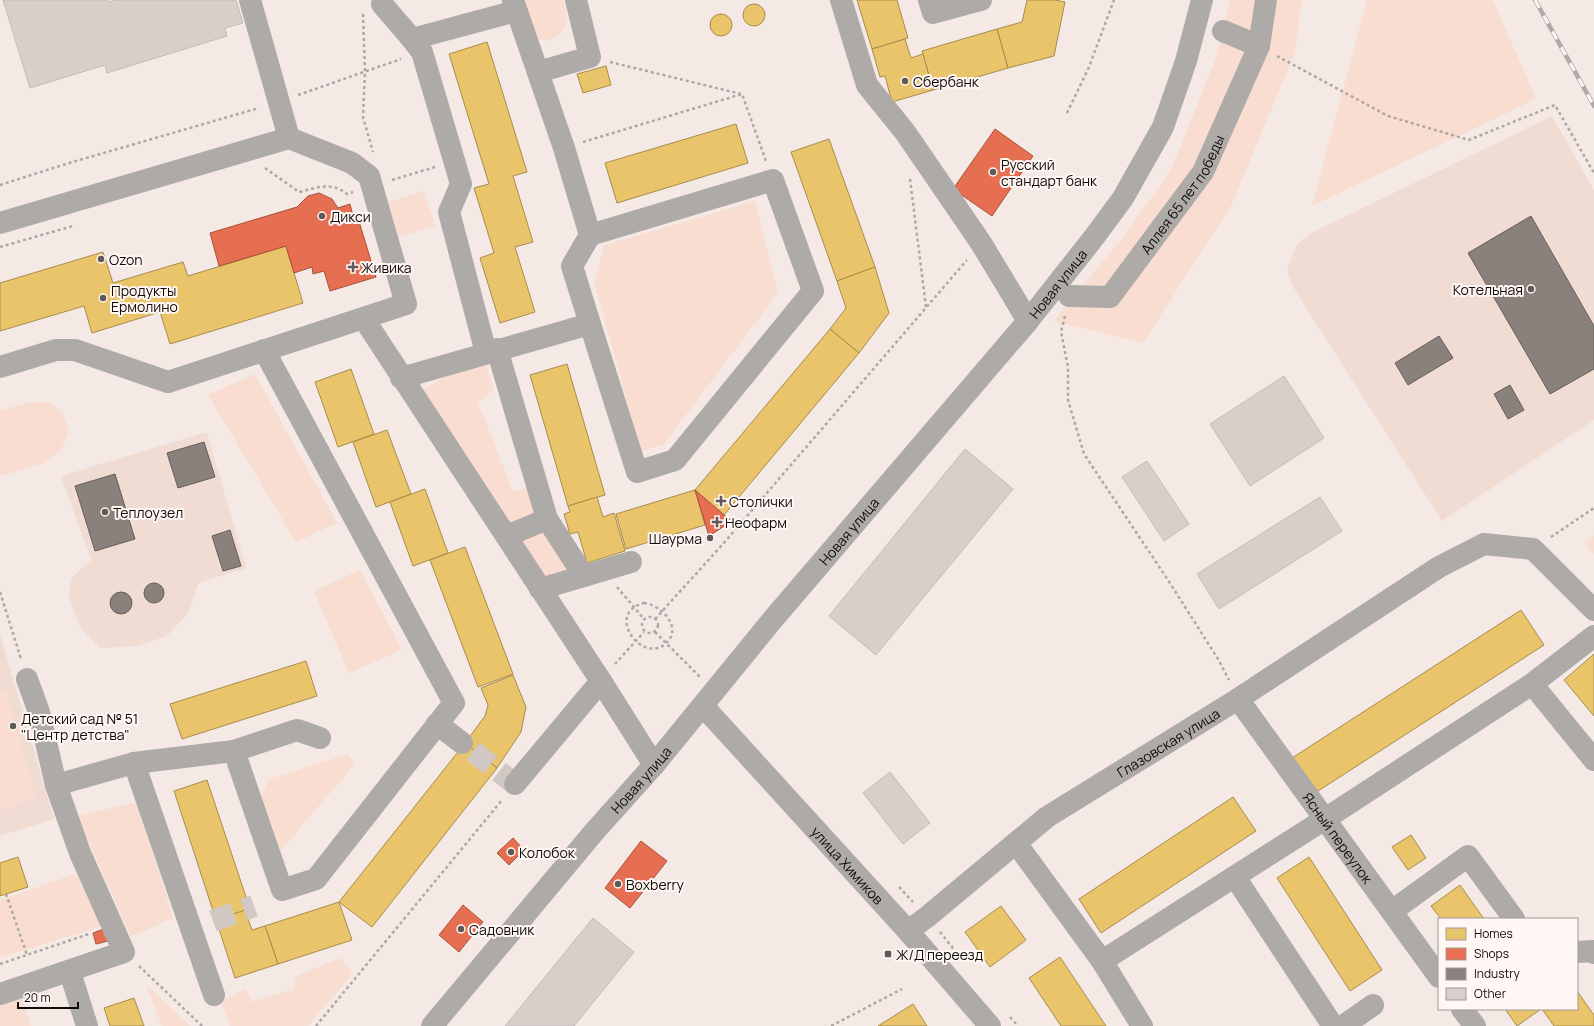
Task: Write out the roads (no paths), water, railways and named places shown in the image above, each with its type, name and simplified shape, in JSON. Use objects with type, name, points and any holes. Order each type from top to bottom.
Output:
[{"type":"street","points":[[250,0],[289,138]]},
{"type":"street","points":[[538,72],[590,57],[576,0]]},
{"type":"street","points":[[841,0],[867,84],[905,132],[982,243],[1028,321]]},
{"type":"street","points":[[929,0],[933,13],[981,0]]},
{"type":"street","name":"Новая улица","points":[[432,1026],[589,838],[654,765],[774,618],[1028,321],[1123,198],[1163,127],[1186,61],[1202,0]]},
{"type":"street","name":"Аллея 65 лет победы","points":[[1069,296],[1110,298],[1203,172],[1259,46],[1266,0]]},
{"type":"street","points":[[377,3],[417,46],[461,184],[449,212],[491,351],[546,519],[594,573]]},
{"type":"street","points":[[417,46],[514,6],[564,148],[590,235]]},
{"type":"street","points":[[1223,31],[1259,46]]},
{"type":"street","points":[[0,223],[289,138],[352,163],[369,176],[406,304],[168,382],[75,350],[56,350],[0,366]]},
{"type":"street","points":[[773,180],[813,291],[675,460],[637,472],[572,266],[590,235],[773,180]]},
{"type":"street","points":[[364,318],[401,378],[507,536],[654,765]]},
{"type":"street","points":[[401,378],[491,351],[590,324]]},
{"type":"street","points":[[234,752],[282,890],[316,879],[454,703],[264,350]]},
{"type":"street","points":[[507,536],[546,519]]},
{"type":"street","name":"Глазовская улица","points":[[908,931],[1047,817],[1238,699],[1439,567],[1484,544],[1534,549],[1594,610]]},
{"type":"street","points":[[540,589],[631,562]]},
{"type":"street","points":[[1102,961],[1235,877],[1532,684],[1594,636]]},
{"type":"street","points":[[0,994],[70,972],[124,952],[80,853],[56,785],[39,712],[27,679]]},
{"type":"street","points":[[515,784],[601,681]]},
{"type":"street","points":[[1532,684],[1594,760]]},
{"type":"street","name":"Ясный переулок","points":[[1238,699],[1438,975]]},
{"type":"street","name":"улица Химиков","points":[[703,706],[908,931],[990,1026]]},
{"type":"street","points":[[437,724],[462,743]]},
{"type":"street","points":[[56,785],[134,764],[234,752],[297,730],[320,738]]},
{"type":"street","points":[[134,764],[214,995]]},
{"type":"street","points":[[1016,843],[1102,961],[1142,1026]]},
{"type":"street","points":[[1392,911],[1468,856],[1513,918]]},
{"type":"street","points":[[1235,877],[1333,1026]]},
{"type":"street","points":[[1578,952],[1593,951],[1594,953]]},
{"type":"street","points":[[70,972],[87,1026]]},
{"type":"street","points":[[1342,1026],[1373,1005]]},
{"type":"street","points":[[1463,1010],[1475,1026]]},
{"type":"tunnel","points":[[447,731],[515,784]]},
{"type":"tunnel","points":[[213,921],[254,906]]},
{"type":"railway","points":[[1535,0],[1594,106]]},
{"type":"place","name":"Сбербанк","points":[[905,81]]},
{"type":"place","name":"Русский стандарт банк","points":[[993,172]]},
{"type":"place","name":"Дикси","points":[[322,216]]},
{"type":"place","name":"Ozon","points":[[101,259]]},
{"type":"place","name":"Живика","points":[[353,267]]},
{"type":"place","name":"Котельная","points":[[1531,289]]},
{"type":"place","name":"Продукты Ермолино","points":[[103,298]]},
{"type":"place","name":"Столички","points":[[721,501]]},
{"type":"place","name":"Теплоузел","points":[[105,512]]},
{"type":"place","name":"Неофарм","points":[[717,522]]},
{"type":"place","name":"Шаурма","points":[[710,538]]},
{"type":"place","name":"Детский сад № 51 \"Центр детства\"","points":[[13,726]]},
{"type":"place","name":"Колобок","points":[[511,852]]},
{"type":"place","name":"Boxberry","points":[[618,884]]},
{"type":"place","name":"Садовник","points":[[461,929]]},
{"type":"place","name":"Ж/Д переезд","points":[[888,954]]}]
